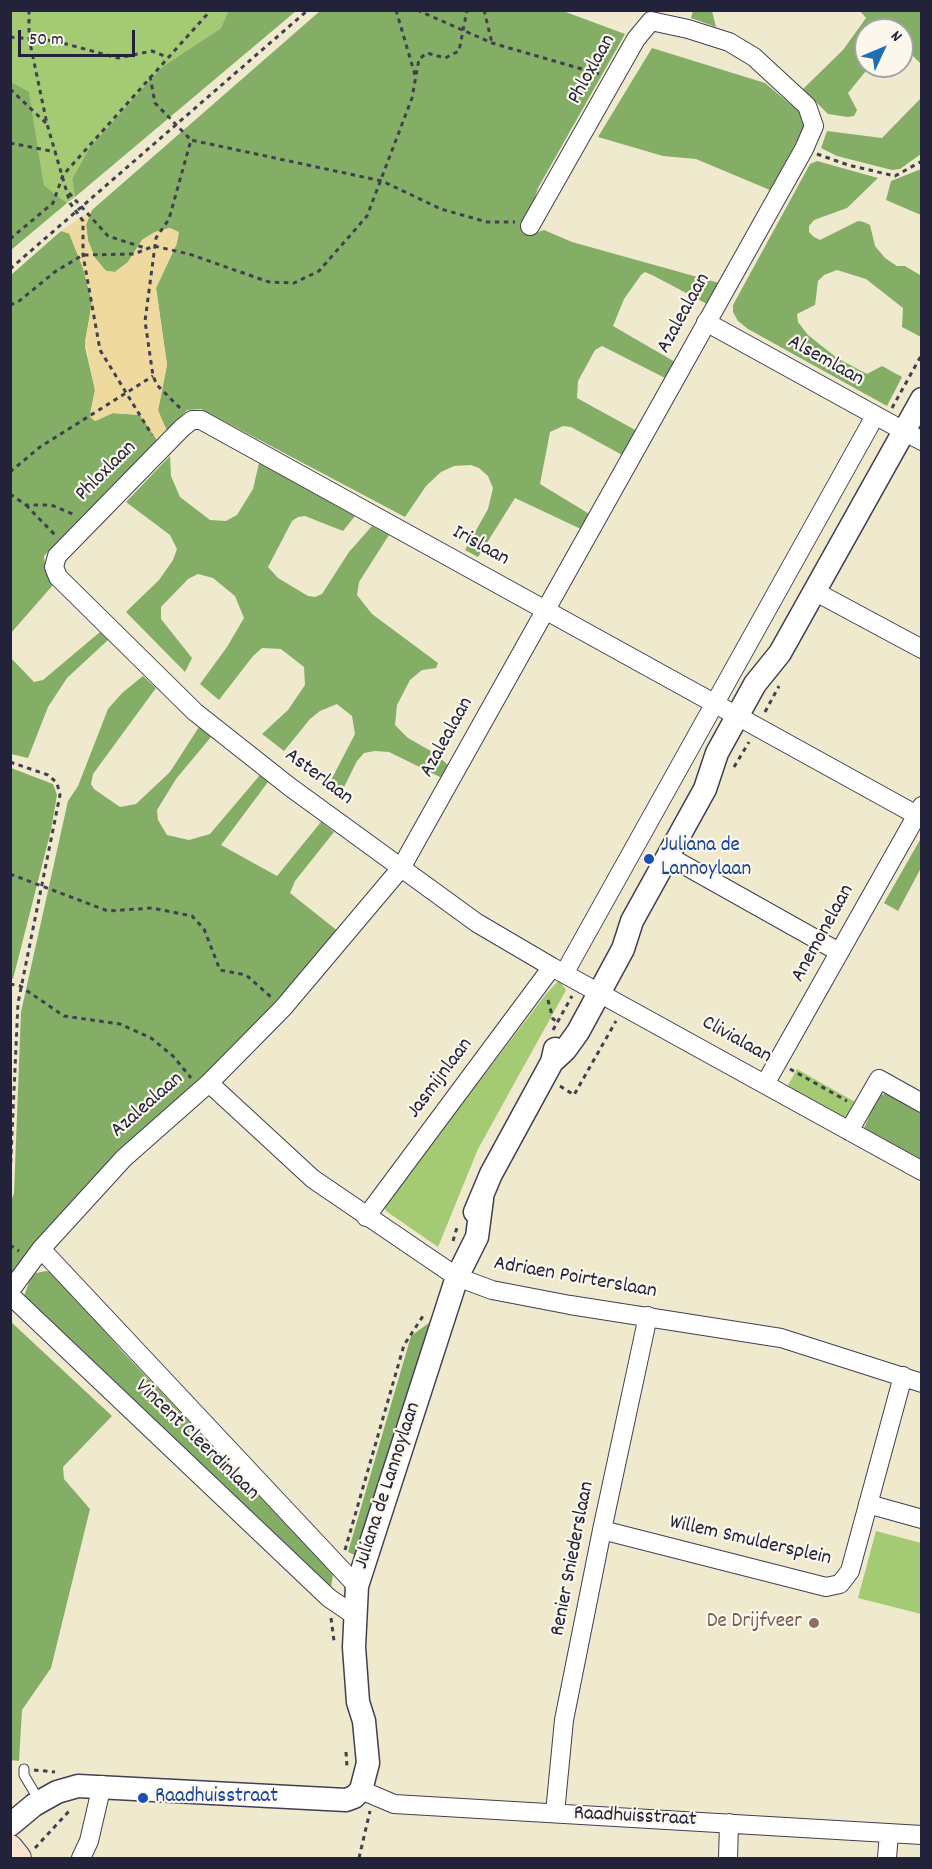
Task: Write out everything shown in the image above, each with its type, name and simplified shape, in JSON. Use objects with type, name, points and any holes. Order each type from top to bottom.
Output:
[{"type":"street","name":"Phloxlaan","points":[[530,226],[636,39],[651,21],[688,29],[729,42],[754,57],[807,106],[814,126]]},
{"type":"street","name":"Azalealaan","points":[[10,1291],[41,1249],[124,1158],[206,1086],[283,1008],[401,868],[804,149],[814,126]]},
{"type":"street","name":"Alsemlaan","points":[[706,321],[913,436]]},
{"type":"street","name":"Juliana de Lannoylaan","points":[[368,1793],[354,1722],[358,1702],[354,1615],[357,1586],[457,1277],[477,1237],[482,1199],[491,1174],[578,1032],[594,988],[623,949],[632,921],[705,789],[717,753],[742,720],[754,684],[780,653],[814,591],[913,436],[921,399]]},
{"type":"street","points":[[558,970],[714,704],[875,416]]},
{"type":"street","name":"Phloxlaan","points":[[54,567],[57,556],[84,526],[161,449],[196,420]]},
{"type":"street","name":"Irislaan","points":[[196,420],[546,610],[742,720],[920,813]]},
{"type":"street","name":"Asterlaan","points":[[54,567],[58,577],[195,712],[291,787],[477,923],[594,988]]},
{"type":"street","points":[[814,591],[921,649]]},
{"type":"street","name":"Anemonelaan","points":[[765,1084],[920,813]]},
{"type":"street","points":[[668,856],[839,952]]},
{"type":"street","name":"Jasmijnlaan","points":[[366,1217],[558,970]]},
{"type":"street","name":"Clivialaan","points":[[594,988],[921,1171]]},
{"type":"street","points":[[849,1131],[879,1079],[921,1103]]},
{"type":"street","name":"Adriaen Poirterslaan","points":[[206,1086],[313,1179],[457,1277],[492,1290],[781,1338],[921,1383]]},
{"type":"street","name":"Vincent Cleerdinlaan","points":[[41,1249],[357,1586]]},
{"type":"street","name":"Vincent Cleerdinlaan","points":[[10,1295],[329,1598],[354,1615]]},
{"type":"street","name":"Renier Sniederslaan","points":[[555,1813],[564,1720],[648,1316]]},
{"type":"street","name":"Willem Smuldersplein","points":[[602,1530],[826,1587],[840,1584],[849,1571],[903,1376]]},
{"type":"street","points":[[868,1504],[921,1519]]},
{"type":"street","points":[[81,1858],[89,1841],[102,1785]]},
{"type":"street","points":[[10,1825],[57,1792],[78,1786],[102,1785],[336,1800],[368,1793]]},
{"type":"street","name":"Raadhuisstraat","points":[[368,1793],[394,1804],[921,1835]]},
{"type":"street","points":[[728,1858],[729,1823]]},
{"type":"street","points":[[887,1858],[889,1833]]},
{"type":"lane","points":[[24,1769],[24,1775],[40,1802]]},
{"type":"path","points":[[29,10],[29,38],[48,124],[70,203],[83,221],[83,255],[100,350],[161,449]]},
{"type":"path","points":[[10,239],[53,203],[63,175],[211,10]]},
{"type":"path","points":[[10,269],[308,10]]},
{"type":"path","points":[[396,10],[415,78]]},
{"type":"path","points":[[417,10],[492,43],[615,78]]},
{"type":"path","points":[[154,246],[189,255],[269,282],[294,283],[319,271],[367,216],[412,98],[419,58],[427,53],[445,58],[459,51],[467,10]]},
{"type":"path","points":[[484,10],[492,43]]},
{"type":"path","points":[[10,38],[55,41],[118,58],[152,51],[167,57]]},
{"type":"path","points":[[150,76],[155,103],[191,140],[382,181],[441,209],[487,222],[513,223],[519,220],[530,226]]},
{"type":"path","points":[[10,89],[48,124]]},
{"type":"path","points":[[191,140],[169,219],[156,238],[145,321],[153,376],[157,385],[196,420]]},
{"type":"path","points":[[10,143],[57,152]]},
{"type":"path","points":[[804,149],[848,165],[895,176],[921,161]]},
{"type":"path","points":[[67,191],[108,236],[150,249]]},
{"type":"path","points":[[10,305],[18,302],[56,271],[83,255],[134,254],[154,246]]},
{"type":"path","points":[[10,472],[40,447],[153,376]]},
{"type":"path","points":[[10,494],[26,505],[65,546]]},
{"type":"path","points":[[26,505],[51,505],[73,513],[84,526]]},
{"type":"path","points":[[10,762],[48,775],[57,783],[60,795],[43,885],[20,986],[10,1178]]},
{"type":"path","points":[[10,874],[108,911],[152,908],[192,916],[204,929],[220,970],[246,975],[283,1008]]},
{"type":"path","points":[[10,984],[20,986],[64,1016],[120,1024],[151,1038],[206,1086]]},
{"type":"path","points":[[554,1073],[574,1095],[624,1005]]},
{"type":"path","points":[[777,1062],[862,1109]]},
{"type":"path","points":[[359,1858],[367,1821],[368,1793]]},
{"type":"path","points":[[19,1853],[77,1804]]},
{"type":"green space","points":[[229,10],[296,11],[75,197],[72,179],[90,147],[162,67],[221,28]]},
{"type":"green space","points":[[11,11],[229,11],[221,28],[162,67],[90,147],[72,179],[75,197],[67,203],[44,185],[29,93],[11,82]]},
{"type":"green space","points":[[320,11],[563,11],[625,34],[538,188],[526,225],[538,232],[544,230],[572,242],[719,283],[707,304],[645,272],[624,299],[613,326],[675,362],[667,379],[602,346],[595,350],[578,381],[577,398],[637,431],[624,456],[571,427],[563,426],[550,432],[540,484],[591,515],[583,530],[515,498],[478,557],[465,550],[488,509],[493,488],[488,476],[479,468],[471,465],[454,466],[441,472],[426,486],[405,517],[201,409],[187,410],[167,431],[158,410],[167,365],[156,288],[177,243],[170,228],[155,232],[142,240],[128,262],[115,272],[106,271],[95,258],[88,241],[86,225],[89,216],[92,210]]},
{"type":"green space","points":[[693,11],[712,11],[716,27],[691,18]]},
{"type":"green space","points":[[860,11],[921,11],[921,64],[914,57],[914,18],[866,18]]},
{"type":"green space","points":[[854,35],[854,78],[860,78],[848,93],[857,110],[854,116],[848,117],[828,114],[803,89],[843,50]]},
{"type":"green space","points":[[652,48],[765,83],[802,114],[805,123],[802,132],[770,190],[696,159],[663,156],[598,137]]},
{"type":"green space","points":[[11,82],[29,92],[44,185],[67,203],[11,250]]},
{"type":"green space","points":[[921,98],[921,154],[900,169],[892,170],[837,156],[821,148],[827,131],[882,138]]},
{"type":"green space","points":[[817,161],[878,178],[847,208],[814,220],[809,226],[809,232],[820,240],[858,221],[864,222],[870,225],[875,246],[885,258],[897,266],[905,266],[920,275],[921,272],[921,337],[902,327],[903,308],[866,279],[837,270],[824,275],[818,281],[815,305],[797,314],[798,322],[808,335],[837,358],[867,374],[882,366],[902,377],[887,406],[748,329],[738,321],[733,312],[733,305],[810,164]]},
{"type":"green space","points":[[921,169],[921,215],[886,200],[891,181]]},
{"type":"green space","points":[[61,231],[69,233],[83,268],[92,302],[85,347],[95,390],[90,414],[95,421],[113,413],[140,415],[157,440],[44,556],[46,573],[53,585],[11,633],[11,275]]},
{"type":"green space","points":[[170,456],[171,476],[180,497],[210,520],[226,521],[237,515],[253,489],[259,463],[355,516],[343,531],[305,516],[292,521],[268,567],[278,578],[308,596],[315,597],[322,594],[349,552],[372,526],[389,535],[359,582],[357,595],[372,614],[438,663],[436,668],[422,670],[410,680],[397,705],[395,725],[408,738],[436,754],[450,767],[444,779],[389,752],[375,751],[364,753],[357,761],[340,795],[328,786],[355,734],[352,716],[337,704],[320,711],[310,719],[284,751],[262,734],[288,710],[305,685],[304,667],[281,649],[262,648],[253,656],[219,700],[200,684],[227,647],[244,618],[235,596],[213,578],[198,574],[188,579],[161,607],[161,619],[192,658],[185,672],[126,612],[159,580],[173,560],[177,549],[170,535],[126,502]]},
{"type":"green space","points":[[100,632],[108,640],[67,678],[48,707],[28,758],[11,754],[11,658],[34,682],[43,680]]},
{"type":"green space","points":[[143,676],[156,688],[93,774],[91,784],[94,789],[120,807],[136,804],[170,772],[199,727],[211,737],[176,779],[157,810],[158,820],[167,835],[189,840],[210,834],[260,775],[268,782],[221,845],[277,876],[321,822],[334,832],[295,881],[290,893],[339,932],[221,1061],[11,1276],[10,1204],[14,1193],[21,1012],[68,801],[78,786],[108,709],[122,693]]},
{"type":"green space","points":[[11,768],[53,784],[57,795],[51,830],[13,979],[10,978]]},
{"type":"green space","points":[[921,838],[921,868],[898,911],[884,903]]},
{"type":"green space","points":[[559,980],[566,990],[478,1149],[438,1247],[386,1211],[384,1206]]},
{"type":"green space","points":[[797,1069],[857,1103],[848,1116],[842,1118],[786,1089]]},
{"type":"green space","points":[[887,1093],[921,1111],[921,1165],[864,1128],[878,1096]]},
{"type":"green space","points":[[46,1271],[54,1273],[122,1351],[319,1558],[333,1575],[331,1587],[24,1296],[32,1274]]},
{"type":"green space","points":[[437,1317],[357,1556],[348,1552],[411,1336]]},
{"type":"green space","points":[[10,1321],[112,1416],[63,1467],[64,1479],[90,1509],[51,1668],[22,1710],[19,1761],[10,1760]]},
{"type":"green space","points":[[876,1531],[921,1543],[921,1614],[858,1598]]},
{"type":"sand","points":[[92,210],[86,225],[88,241],[95,258],[106,271],[115,272],[128,262],[142,240],[155,232],[170,228],[179,232],[177,243],[156,288],[167,365],[158,410],[167,431],[157,440],[140,415],[113,413],[95,421],[90,417],[95,390],[85,341],[92,302],[83,268],[70,234],[61,231]]},
{"type":"place","name":"Juliana de Lannoylaan","points":[[649,859]]},
{"type":"place","name":"De Drijfveer","points":[[814,1623]]},
{"type":"place","name":"Raadhuisstraat","points":[[143,1798]]}]
